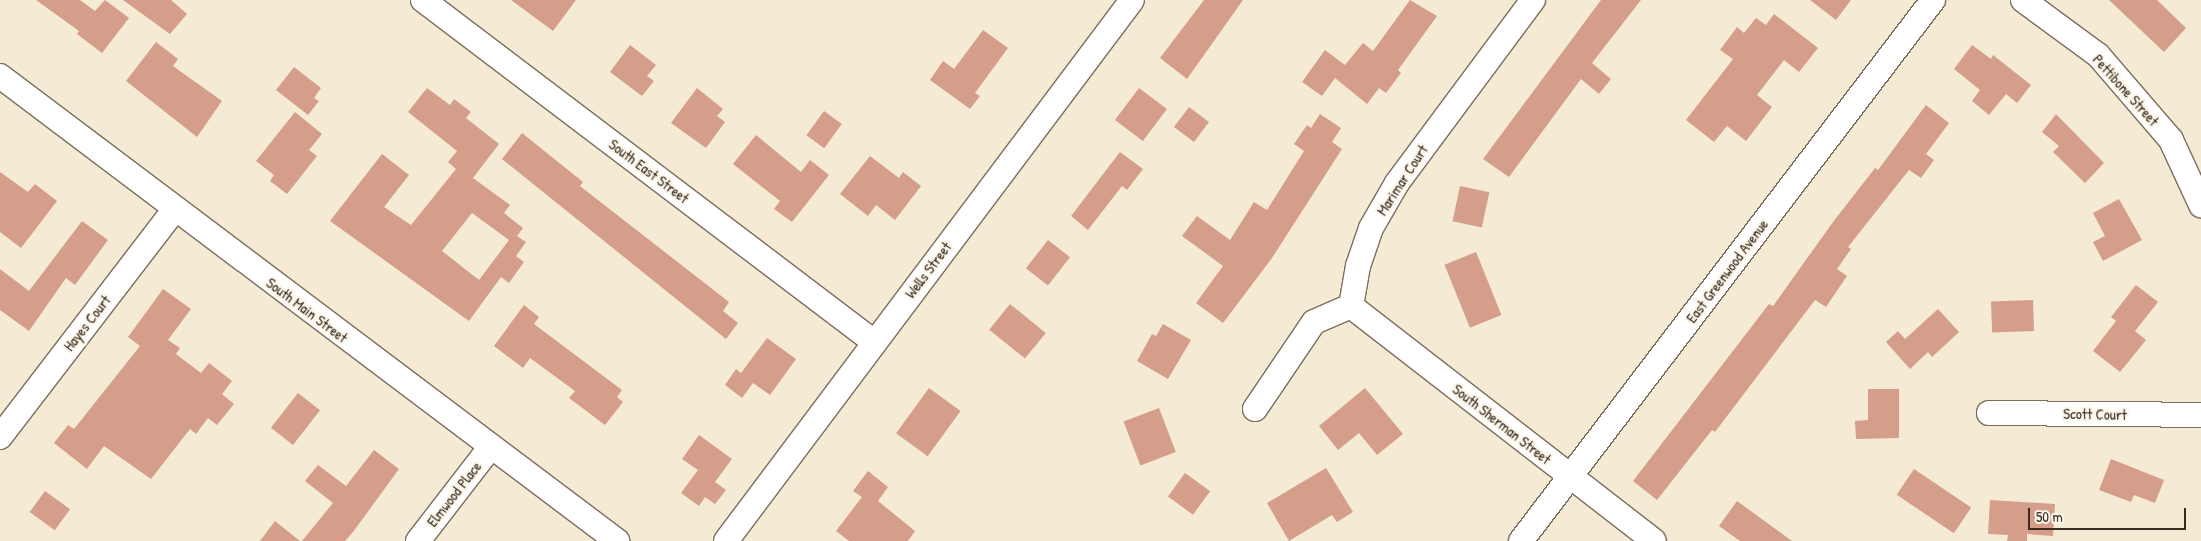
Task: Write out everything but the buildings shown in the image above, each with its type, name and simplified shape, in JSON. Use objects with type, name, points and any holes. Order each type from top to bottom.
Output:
[{"type":"street","name":"South East Street","points":[[423,0],[874,342]]},
{"type":"street","name":"Wells Street","points":[[726,541],[1132,0]]},
{"type":"street","name":"Marimar Court","points":[[1351,306],[1358,266],[1371,228],[1396,183],[1533,0]]},
{"type":"street","name":"East Greenwood Avenue","points":[[1521,541],[1933,0]]},
{"type":"street","name":"Pettibone Street","points":[[2022,0],[2098,55],[2171,140],[2201,205]]},
{"type":"street","name":"South Main Street","points":[[0,76],[174,210],[490,448],[617,541]]},
{"type":"street","name":"Hayes Court","points":[[0,437],[174,210]]},
{"type":"street","points":[[1255,409],[1314,322],[1351,306]]},
{"type":"street","name":"South Sherman Street","points":[[1351,306],[1570,478],[1654,541]]},
{"type":"street","name":"Scott Court","points":[[1989,413],[2201,415]]},
{"type":"street","name":"Elmwood Place","points":[[418,541],[490,448]]}]
